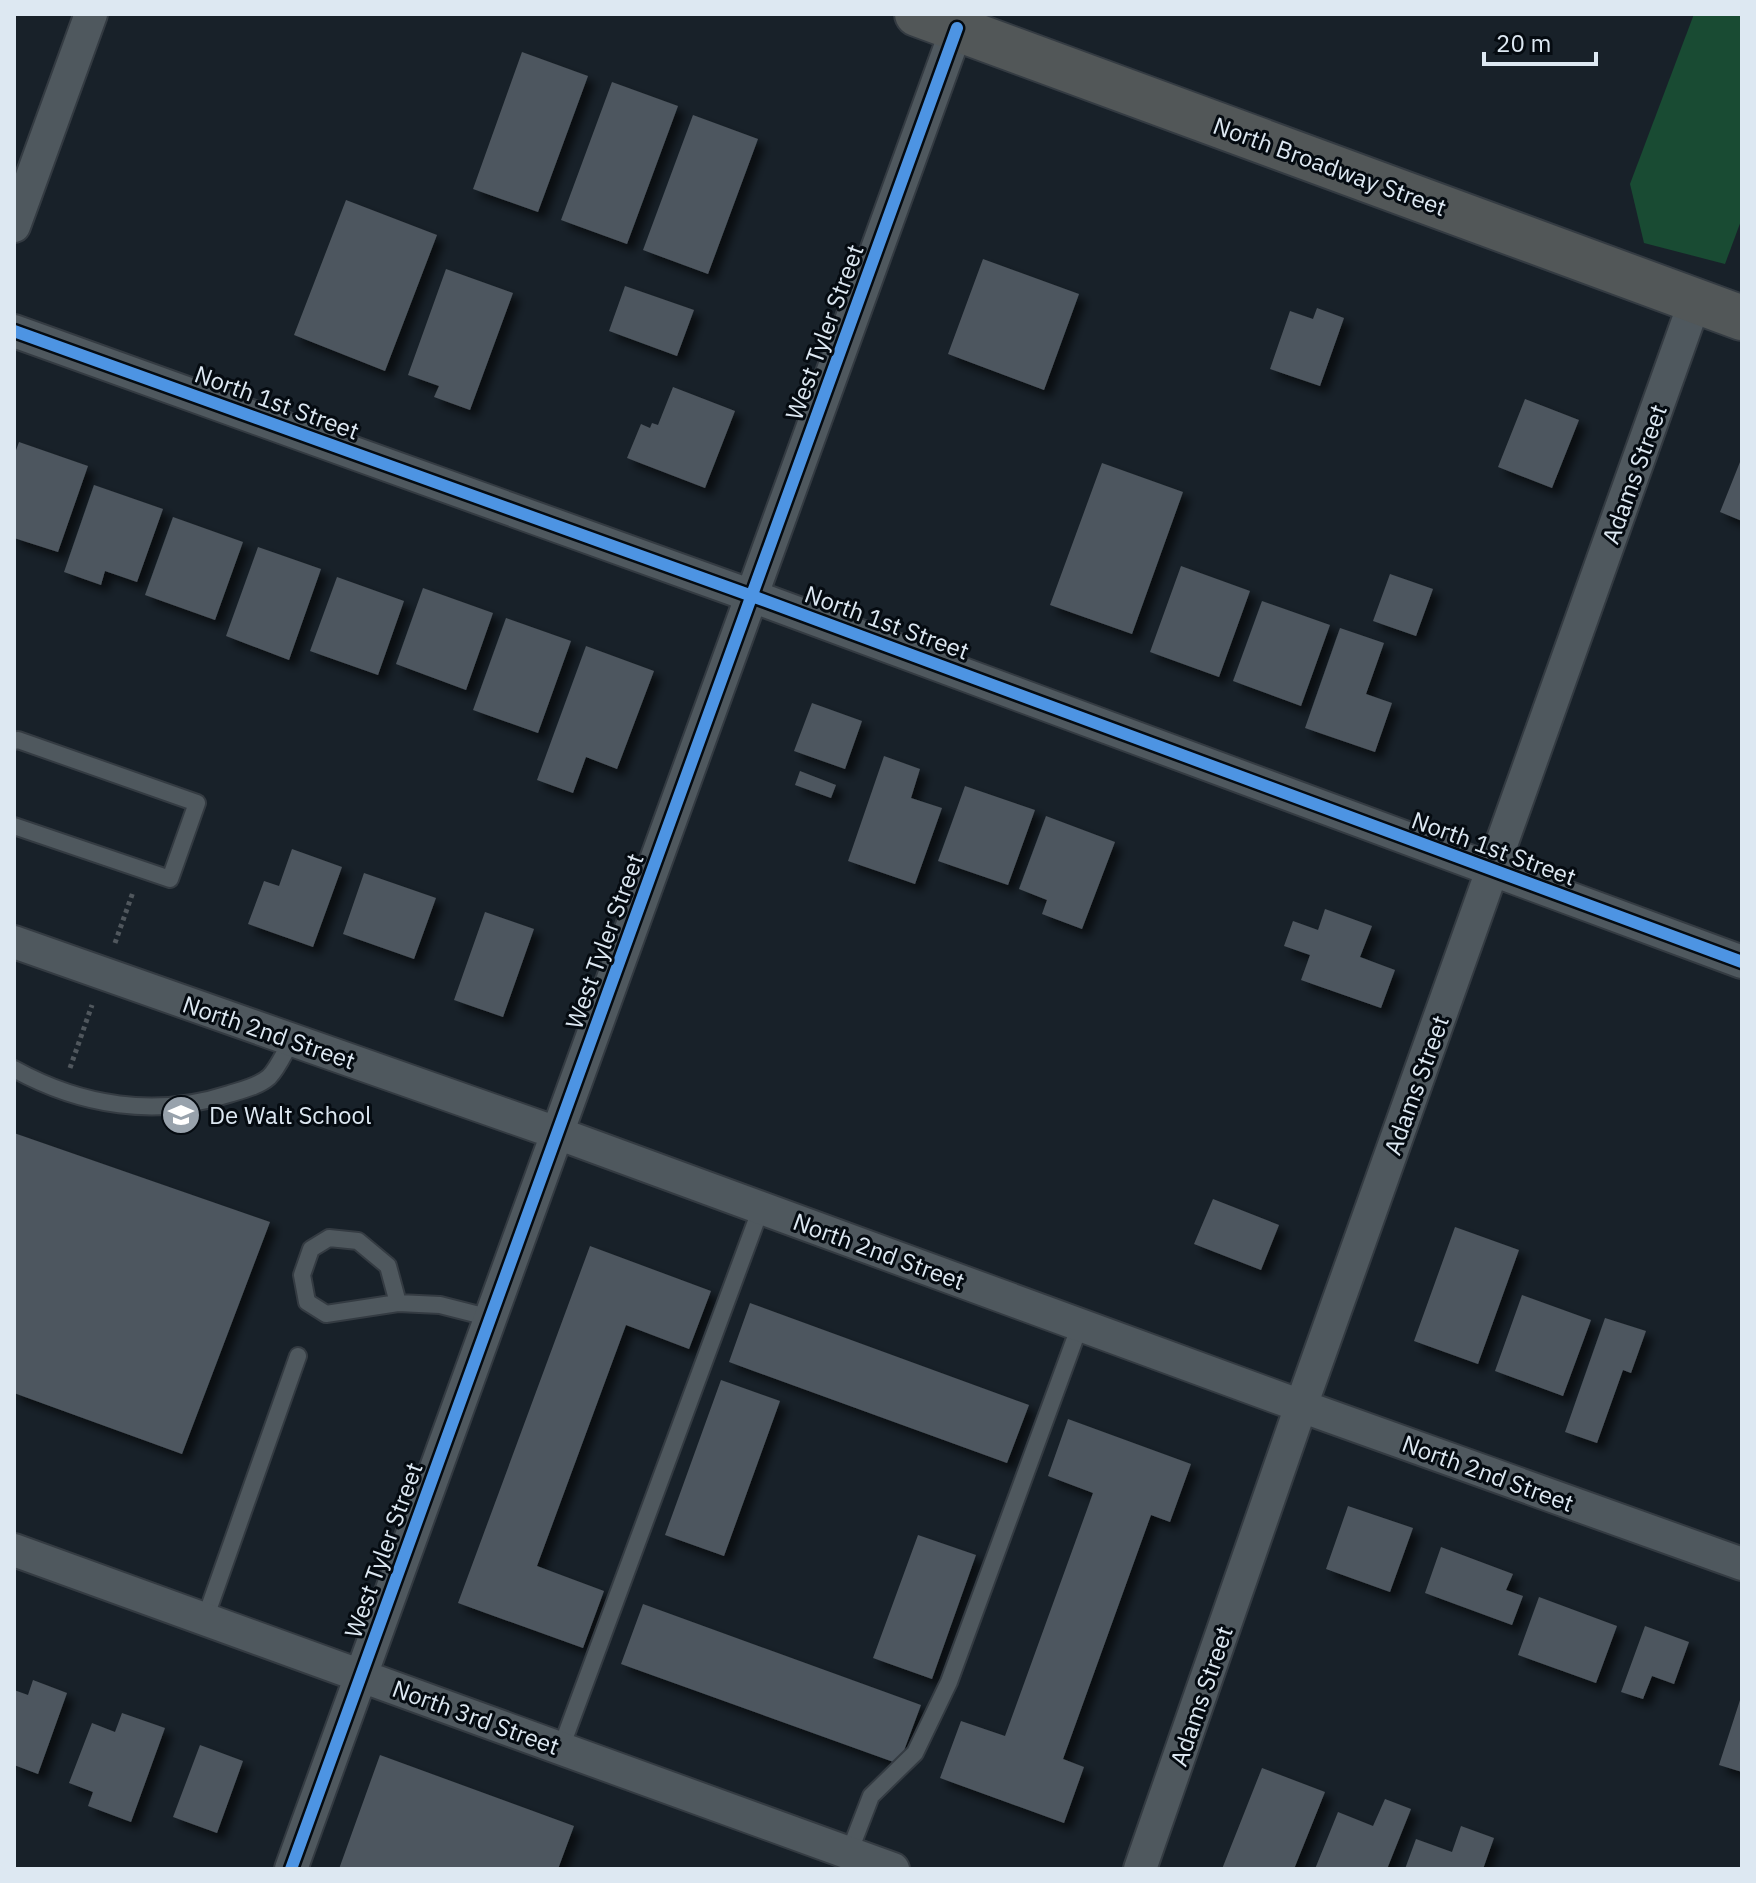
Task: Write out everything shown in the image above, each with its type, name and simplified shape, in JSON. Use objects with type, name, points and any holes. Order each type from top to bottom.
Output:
[{"type":"street","points":[[14,226],[91,14]]},
{"type":"street","name":"North Broadway Street","points":[[917,14],[960,21],[1742,318]]},
{"type":"street","name":"West Tyler Street","points":[[291,1869],[960,21]]},
{"type":"street","name":"Adams Street","points":[[1140,1869],[1301,1406],[1695,301]]},
{"type":"street","name":"North 1st Street","points":[[14,331],[752,596],[1742,962]]},
{"type":"street","name":"North 2nd Street","points":[[14,942],[557,1133],[1742,1564]]},
{"type":"street","name":"North 3rd Street","points":[[14,1550],[893,1869]]},
{"type":"lane","points":[[14,741],[197,803],[170,879],[14,826]]},
{"type":"lane","points":[[14,1069],[62,1091],[103,1102],[158,1109],[204,1102],[248,1088],[269,1077],[292,1040]]},
{"type":"lane","points":[[561,1748],[761,1208]]},
{"type":"lane","points":[[398,1303],[388,1266],[358,1241],[329,1238],[311,1249],[302,1275],[307,1302],[326,1314],[398,1303],[440,1305],[491,1318]]},
{"type":"lane","points":[[849,1853],[871,1796],[915,1753],[949,1682],[1080,1325]]},
{"type":"lane","points":[[205,1619],[298,1356]]},
{"type":"green space","points":[[1694,14],[1742,14],[1742,218],[1725,264],[1644,243],[1630,184]]},
{"type":"building","points":[[522,52],[588,76],[538,212],[473,189]]},
{"type":"building","points":[[612,82],[678,106],[627,244],[561,220]]},
{"type":"building","points":[[693,115],[758,139],[708,274],[643,250]]},
{"type":"building","points":[[346,200],[437,235],[385,371],[294,335]]},
{"type":"building","points":[[983,259],[1079,294],[1044,390],[948,354]]},
{"type":"building","points":[[446,269],[513,293],[470,410],[434,397],[439,386],[408,375]]},
{"type":"building","points":[[625,286],[694,310],[677,356],[609,331]]},
{"type":"building","points":[[1317,308],[1344,318],[1320,386],[1270,369],[1290,311],[1313,319]]},
{"type":"building","points":[[673,387],[735,411],[705,488],[627,458],[641,424],[650,428],[652,423],[658,425]]},
{"type":"building","points":[[1525,399],[1579,420],[1552,488],[1498,467]]},
{"type":"building","points":[[19,442],[88,466],[58,552],[14,538],[14,456]]},
{"type":"building","points":[[1742,457],[1742,521],[1720,512]]},
{"type":"building","points":[[1102,463],[1183,492],[1132,634],[1050,605]]},
{"type":"building","points":[[94,485],[163,509],[137,582],[105,571],[101,585],[64,572]]},
{"type":"building","points":[[173,517],[243,542],[215,620],[145,595]]},
{"type":"building","points":[[258,547],[321,569],[289,660],[226,636]]},
{"type":"building","points":[[1181,566],[1250,591],[1219,677],[1150,652]]},
{"type":"building","points":[[1390,574],[1433,589],[1416,636],[1373,621]]},
{"type":"building","points":[[337,577],[404,601],[378,675],[310,651]]},
{"type":"building","points":[[423,588],[493,613],[466,690],[396,664]]},
{"type":"building","points":[[1262,601],[1330,625],[1301,706],[1233,681]]},
{"type":"building","points":[[506,618],[571,641],[538,733],[473,710]]},
{"type":"building","points":[[1340,628],[1384,643],[1366,694],[1392,703],[1375,752],[1305,728]]},
{"type":"building","points":[[586,646],[654,671],[617,769],[586,757],[573,793],[537,780]]},
{"type":"building","points":[[812,703],[862,721],[845,769],[794,751]]},
{"type":"building","points":[[884,756],[920,769],[911,798],[942,808],[915,884],[848,861]]},
{"type":"building","points":[[800,771],[836,785],[831,798],[795,785]]},
{"type":"building","points":[[965,786],[1035,810],[1008,885],[938,861]]},
{"type":"building","points":[[1046,816],[1115,842],[1082,929],[1042,914],[1047,900],[1019,889]]},
{"type":"building","points":[[292,849],[342,867],[313,947],[248,924],[264,881],[279,886]]},
{"type":"building","points":[[364,873],[436,898],[414,959],[343,934]]},
{"type":"building","points":[[1325,909],[1372,926],[1360,957],[1395,970],[1381,1008],[1301,980],[1310,955],[1284,946],[1293,921],[1318,930]]},
{"type":"building","points":[[485,912],[534,929],[503,1017],[454,1000]]},
{"type":"building","points":[[14,1133],[270,1222],[182,1454],[14,1393]]},
{"type":"building","points":[[1213,1199],[1279,1225],[1261,1270],[1194,1244]]},
{"type":"building","points":[[1455,1227],[1519,1250],[1478,1364],[1414,1341]]},
{"type":"building","points":[[590,1246],[711,1291],[689,1349],[626,1325],[537,1566],[604,1591],[583,1648],[458,1603]]},
{"type":"building","points":[[1522,1295],[1591,1320],[1563,1396],[1495,1371]]},
{"type":"building","points":[[750,1303],[1029,1405],[1007,1463],[729,1362]]},
{"type":"building","points":[[1605,1318],[1646,1331],[1631,1373],[1623,1370],[1597,1443],[1565,1432]]},
{"type":"building","points":[[721,1380],[780,1401],[724,1556],[665,1535]]},
{"type":"building","points":[[1068,1419],[1191,1464],[1170,1522],[1151,1515],[1063,1759],[1084,1767],[1064,1823],[940,1778],[961,1721],[1005,1736],[1093,1493],[1048,1476]]},
{"type":"building","points":[[1348,1506],[1413,1528],[1390,1592],[1326,1569]]},
{"type":"building","points":[[918,1535],[976,1555],[932,1679],[873,1658]]},
{"type":"building","points":[[1441,1547],[1513,1574],[1506,1590],[1523,1596],[1512,1625],[1425,1593]]},
{"type":"building","points":[[1539,1597],[1617,1626],[1596,1683],[1518,1655]]},
{"type":"building","points":[[643,1604],[921,1705],[899,1764],[621,1664]]},
{"type":"building","points":[[1645,1626],[1689,1642],[1674,1684],[1652,1676],[1643,1699],[1621,1692]]},
{"type":"building","points":[[33,1680],[67,1693],[38,1774],[14,1765],[14,1690],[28,1695]]},
{"type":"building","points":[[1742,1697],[1742,1772],[1719,1765]]},
{"type":"building","points":[[122,1713],[165,1728],[131,1822],[88,1806],[93,1792],[69,1783],[92,1723],[115,1732]]},
{"type":"building","points":[[200,1745],[243,1761],[217,1833],[173,1817]]},
{"type":"building","points":[[380,1755],[574,1826],[558,1869],[339,1869]]},
{"type":"building","points":[[1262,1768],[1325,1792],[1294,1869],[1222,1869]]},
{"type":"building","points":[[1385,1799],[1411,1809],[1387,1869],[1315,1869],[1338,1812],[1373,1826]]},
{"type":"building","points":[[1461,1826],[1494,1838],[1483,1869],[1405,1869],[1416,1839],[1452,1852]]},
{"type":"cycle path","points":[[291,1869],[957,28]]},
{"type":"cycle path","points":[[14,331],[752,596],[1742,962]]},
{"type":"place","name":"De Walt School","points":[[181,1115]]}]
